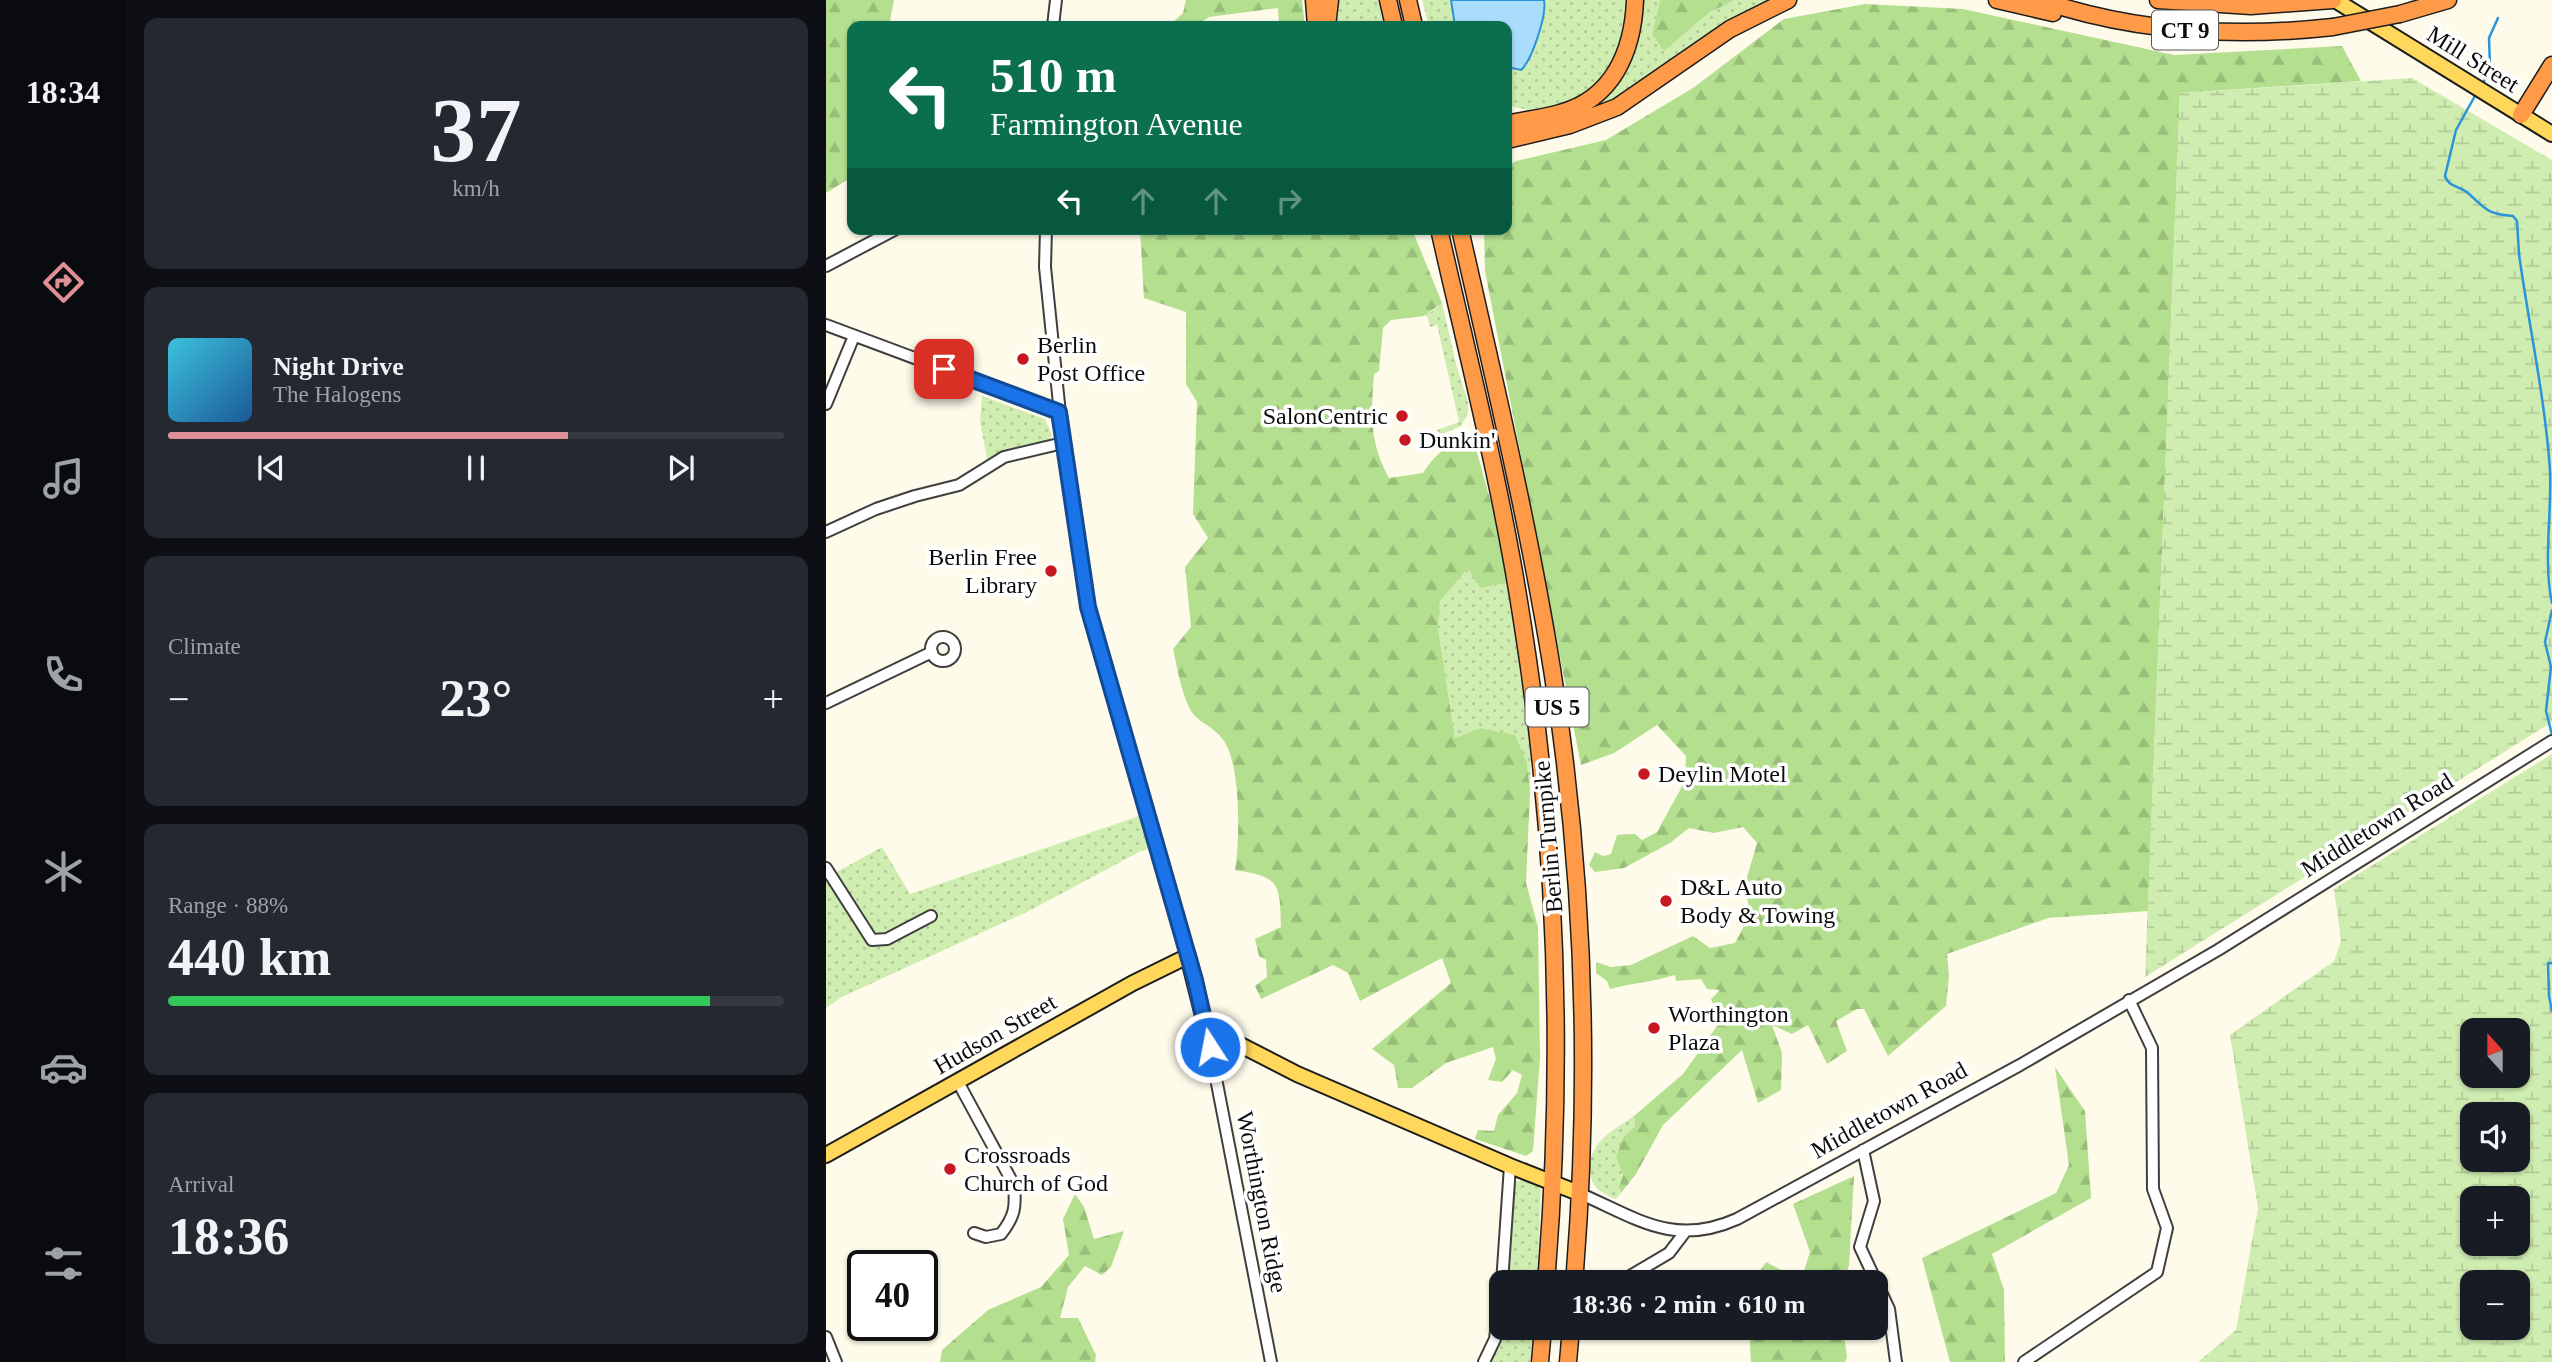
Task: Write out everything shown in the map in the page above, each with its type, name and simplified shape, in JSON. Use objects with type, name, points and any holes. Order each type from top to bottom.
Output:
[{"type":"highway","points":[[1314,0],[1316,21]]},
{"type":"highway","points":[[1328,21],[1330,0]]},
{"type":"highway","points":[[1388,0],[1393,21]]},
{"type":"highway","points":[[1512,123],[1578,107],[1595,96],[1610,81],[1627,52],[1633,27],[1635,0]]},
{"type":"highway","points":[[1512,139],[1570,125],[1608,111],[1635,96],[1730,29],[1788,0]]},
{"type":"highway","points":[[1997,0],[2067,16],[2105,18]]},
{"type":"highway","name":"CT 9","points":[[2040,0],[2105,18],[2172,29],[2212,32],[2272,32],[2333,27],[2400,14],[2448,0]]},
{"type":"highway","name":"CT 9","points":[[2158,0],[2237,6],[2334,0]]},
{"type":"highway","points":[[1409,3],[1413,21]]},
{"type":"highway","points":[[1409,3],[1418,21]]},
{"type":"highway","points":[[2521,115],[2552,65]]},
{"type":"highway","points":[[1512,115],[1535,119]]},
{"type":"highway","name":"Berlin Turnpike","points":[[1440,235],[1508,540],[1535,716],[1546,827],[1555,1070],[1553,1182],[1547,1270]]},
{"type":"highway","name":"Berlin Turnpike","points":[[1461,235],[1528,538],[1563,747],[1574,849],[1582,982],[1581,1194],[1575,1270]]},
{"type":"highway","points":[[1540,1362],[1542,1340]]},
{"type":"highway","points":[[1567,1362],[1570,1340]]},
{"type":"main road","name":"Mill Street","points":[[2334,0],[2552,134]]},
{"type":"main road","name":"Worthington Ridge","points":[[1188,957],[1207,1032]]},
{"type":"main road","name":"Hudson Street","points":[[826,1155],[1133,983],[1188,957]]},
{"type":"main road","name":"Middletown Road","points":[[1207,1032],[1217,1033],[1288,1070],[1581,1194]]},
{"type":"street","points":[[1054,21],[1056,0]]},
{"type":"street","points":[[826,266],[885,235]]},
{"type":"street","name":"Worthington Ridge","points":[[1046,235],[1045,267],[1059,412],[1088,607],[1188,957]]},
{"type":"street","points":[[826,325],[1059,412]]},
{"type":"street","points":[[826,404],[854,336]]},
{"type":"street","points":[[826,531],[915,496],[958,485],[1004,457],[1063,443]]},
{"type":"street","points":[[826,703],[932,652]]},
{"type":"street","name":"Middletown Road","points":[[1581,1194],[1656,1226],[1685,1232],[1709,1230],[1737,1219],[2020,1065],[2282,911],[2549,743]]},
{"type":"street","points":[[826,868],[872,940],[887,939],[931,915]]},
{"type":"street","points":[[2024,1362],[2157,1272],[2167,1228],[2153,1189],[2152,1048],[2129,1000]]},
{"type":"street","name":"Worthington Ridge","points":[[1207,1032],[1271,1362]]},
{"type":"street","points":[[958,1082],[1014,1185],[1016,1204],[1012,1220],[1001,1234],[986,1237],[974,1233]]},
{"type":"street","points":[[1863,1150],[1874,1201],[1860,1247],[1889,1309],[1896,1362]]},
{"type":"street","points":[[1503,1270],[1510,1166]]},
{"type":"street","points":[[1640,1270],[1669,1253],[1685,1232]]},
{"type":"street","points":[[1484,1362],[1495,1340]]},
{"type":"street","points":[[827,1343],[836,1362]]},
{"type":"green space","points":[[826,0],[894,0],[890,21],[847,21],[847,180],[826,193]]},
{"type":"green space","points":[[1186,0],[1302,0],[1304,21],[1279,21],[1278,8],[1209,17],[1203,21],[1174,21],[1183,13]]},
{"type":"green space","points":[[1339,0],[1378,0],[1383,21],[1336,21]]},
{"type":"green space","points":[[1422,0],[1625,0],[1619,41],[1603,76],[1591,90],[1575,101],[1556,108],[1534,110],[1512,106],[1512,21],[1428,21]]},
{"type":"green space","points":[[1642,0],[1660,0],[1652,35],[1664,51],[1710,12],[1735,0],[1772,0],[1741,13],[1676,55],[1620,99],[1590,109],[1625,75],[1638,38]]},
{"type":"green space","points":[[1660,0],[1735,0],[1710,12],[1664,51],[1652,35]]},
{"type":"green space","points":[[1865,4],[1963,9],[2174,55],[2342,46],[2361,81],[2180,93],[2148,911],[2048,918],[1947,954],[1949,976],[1946,1006],[1888,1056],[1864,1009],[1857,1009],[1836,1021],[1847,1051],[1827,1064],[1808,1025],[1792,1034],[1772,1025],[1782,1053],[1781,1090],[1758,1103],[1742,1050],[1663,1125],[1636,1174],[1621,1193],[1623,1174],[1616,1157],[1624,1136],[1635,1126],[1634,1116],[1683,1074],[1727,1012],[1715,1009],[1711,999],[1720,990],[1707,989],[1701,979],[1676,981],[1675,975],[1610,989],[1607,981],[1596,973],[1596,962],[1611,967],[1631,965],[1693,936],[1710,948],[1735,943],[1750,915],[1745,884],[1757,843],[1743,827],[1714,833],[1689,828],[1670,843],[1624,868],[1595,872],[1589,865],[1595,852],[1603,856],[1611,854],[1617,835],[1635,834],[1642,840],[1657,832],[1685,781],[1686,756],[1657,725],[1614,753],[1581,765],[1485,271],[1484,235],[1512,235],[1512,164],[1606,140],[1693,88],[1784,19]]},
{"type":"green space","points":[[2412,78],[2552,160],[2552,722],[2145,977],[2180,93]]},
{"type":"green space","points":[[1140,235],[1414,235],[1442,303],[1424,316],[1391,320],[1383,328],[1379,371],[1374,374],[1373,428],[1382,465],[1389,478],[1423,473],[1433,459],[1452,446],[1476,449],[1498,528],[1507,583],[1480,588],[1468,568],[1440,601],[1438,629],[1455,738],[1480,728],[1515,735],[1527,763],[1530,792],[1526,883],[1538,927],[1540,1057],[1533,1151],[1526,1156],[1475,1139],[1478,1130],[1494,1131],[1498,1115],[1517,1093],[1522,1075],[1513,1070],[1502,1082],[1488,1080],[1496,1059],[1493,1047],[1446,1063],[1412,1088],[1398,1088],[1394,1065],[1372,1049],[1451,983],[1442,958],[1360,1001],[1348,973],[1333,965],[1261,999],[1255,986],[1267,977],[1266,960],[1259,956],[1255,939],[1281,927],[1278,891],[1269,880],[1261,876],[1235,870],[1238,804],[1230,752],[1221,737],[1195,716],[1187,703],[1173,649],[1191,627],[1185,567],[1208,538],[1193,514],[1197,402],[1186,384],[1186,312],[1144,298]]},
{"type":"green space","points":[[1442,303],[1457,368],[1468,401],[1468,413],[1461,426],[1440,435],[1437,430],[1459,422],[1437,325],[1430,327],[1424,314]]},
{"type":"green space","points":[[982,396],[1045,419],[1052,435],[1049,444],[992,461],[987,459],[980,421]]},
{"type":"green space","points":[[1469,567],[1480,588],[1507,583],[1531,748],[1530,792],[1527,763],[1480,728],[1455,738],[1438,629],[1440,600]]},
{"type":"green space","points":[[2552,754],[2552,1362],[2198,1362],[2236,1330],[2258,1208],[2230,1035],[2334,961],[2341,941],[2334,889]]},
{"type":"green space","points":[[1151,812],[1160,845],[1141,851],[1029,911],[842,997],[826,1008],[826,878],[882,847],[910,894]]},
{"type":"green space","points":[[2055,1067],[2085,1111],[2091,1198],[1992,1254],[2004,1290],[2005,1362],[1950,1362],[1922,1258],[2056,1193],[2069,1165]]},
{"type":"green space","points":[[1634,1116],[1635,1126],[1624,1136],[1621,1193],[1616,1199],[1594,1185],[1590,1169],[1591,1159],[1604,1137]]},
{"type":"green space","points":[[1854,1176],[1847,1270],[1804,1270],[1810,1252],[1793,1204]]},
{"type":"green space","points":[[1523,1179],[1536,1183],[1541,1190],[1538,1270],[1508,1270],[1512,1191],[1516,1182]]},
{"type":"green space","points":[[1075,1194],[1084,1207],[1094,1239],[1124,1231],[1111,1267],[1102,1275],[1085,1266],[1068,1287],[1060,1318],[1078,1318],[1096,1355],[1095,1362],[940,1362],[942,1350],[988,1310],[1041,1287],[1069,1255],[1063,1219]]},
{"type":"green space","points":[[1766,1262],[1782,1270],[1761,1270]]},
{"type":"green space","points":[[1501,1340],[1532,1340],[1530,1362],[1490,1362]]},
{"type":"green space","points":[[1750,1340],[1845,1340],[1845,1362],[1751,1362]]},
{"type":"water","points":[[1451,0],[1544,0],[1538,37],[1521,70],[1512,68],[1512,21],[1454,21]]},
{"type":"waterway","points":[[2482,86],[2490,67],[2489,38],[2498,18]]},
{"type":"waterway","points":[[2476,94],[2456,130],[2445,176],[2449,183],[2465,190],[2487,210],[2513,216],[2517,221],[2519,254],[2548,443],[2548,571],[2552,603]]},
{"type":"waterway","points":[[2552,610],[2545,642],[2551,667],[2546,711],[2552,735]]},
{"type":"waterway","points":[[2552,963],[2548,963],[2552,1011]]},
{"type":"place","name":"Berlin Post Office","points":[[1023,359]]},
{"type":"place","name":"SalonCentric","points":[[1402,416]]},
{"type":"place","name":"Dunkin'","points":[[1405,440]]},
{"type":"place","name":"Berlin Free Library","points":[[1051,571]]},
{"type":"place","name":"Deylin Motel","points":[[1644,774]]},
{"type":"place","name":"D&L Auto Body & Towing","points":[[1666,901]]},
{"type":"place","name":"Worthington Plaza","points":[[1654,1028]]},
{"type":"place","name":"Crossroads Church of God","points":[[950,1169]]},
{"type":"route","points":[[944,369],[1059,412],[1088,607],[1195,980],[1210,1047]]}]
